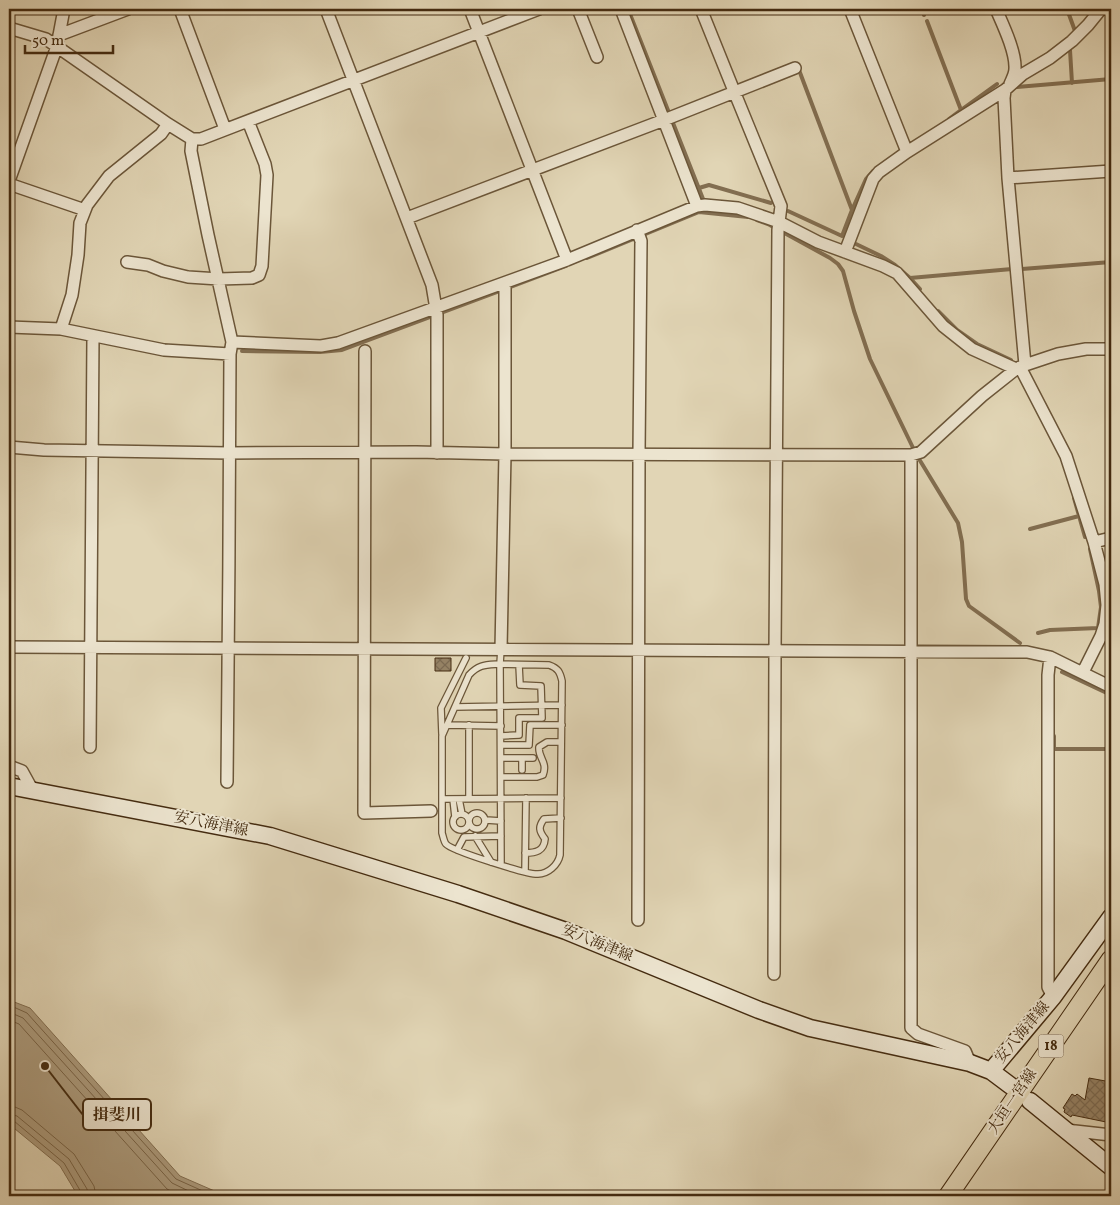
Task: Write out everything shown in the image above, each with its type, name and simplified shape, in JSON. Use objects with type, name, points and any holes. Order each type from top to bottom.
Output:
[{"type":"main road","name":"安八海津線","points":[[9,786],[270,836],[458,894],[566,931],[759,1010],[810,1028],[970,1063],[991,1071],[1053,997],[1111,917]]},
{"type":"main road","name":"大垣一宮線","points":[[948,1196],[1111,959]]},
{"type":"main road","points":[[991,1071],[1011,1086]]},
{"type":"main road","points":[[1030,1101],[1111,1167]]},
{"type":"street","points":[[64,9],[58,40],[9,183],[85,210]]},
{"type":"street","points":[[9,28],[46,39],[58,40],[128,9]]},
{"type":"street","points":[[180,9],[225,129]]},
{"type":"street","points":[[326,9],[432,285],[436,308],[437,453]]},
{"type":"street","points":[[470,9],[567,260]]},
{"type":"street","points":[[58,40],[168,124],[192,139],[201,139],[540,9]]},
{"type":"street","points":[[578,9],[597,57]]},
{"type":"street","points":[[620,9],[697,206]]},
{"type":"street","points":[[701,9],[781,206],[778,230],[774,974]]},
{"type":"street","points":[[850,9],[907,152]]},
{"type":"street","points":[[996,9],[1015,62],[1015,72],[1008,87],[1004,107],[1020,367],[1066,456],[1094,542],[1105,584],[1107,605],[1105,624],[1101,636],[1082,672]]},
{"type":"street","points":[[845,252],[873,179],[879,172],[1008,87],[1023,74],[1050,58],[1072,41],[1102,9]]},
{"type":"street","points":[[407,218],[795,68]]},
{"type":"street","points":[[127,262],[148,265],[188,277],[252,278],[259,275],[262,266],[267,175],[265,164],[248,121]]},
{"type":"street","points":[[61,329],[72,296],[78,256],[80,223],[87,205],[109,176],[161,134],[168,124]]},
{"type":"street","points":[[192,139],[191,151],[232,342],[230,354],[227,782]]},
{"type":"street","points":[[1008,178],[1111,171]]},
{"type":"street","points":[[232,342],[321,346],[338,343],[567,260],[697,206],[705,205],[738,208],[780,222],[818,242],[897,273],[943,326],[972,349],[1020,367]]},
{"type":"street","points":[[637,230],[641,240],[638,920]]},
{"type":"street","points":[[502,649],[505,283]]},
{"type":"street","points":[[9,327],[61,329],[164,350],[230,354]]},
{"type":"street","points":[[90,747],[93,336]]},
{"type":"street","points":[[9,447],[44,450],[229,454],[416,452],[911,455],[922,452],[982,396],[1020,367],[1058,354],[1086,349],[1111,349]]},
{"type":"street","points":[[365,351],[364,813],[431,811]]},
{"type":"street","points":[[911,455],[911,1028],[918,1034],[965,1050],[970,1063]]},
{"type":"street","points":[[1094,542],[1111,538]]},
{"type":"street","points":[[9,647],[1027,652],[1050,657],[1111,687]]},
{"type":"street","points":[[1050,657],[1048,674],[1048,986],[1053,997]]},
{"type":"street","points":[[9,766],[22,771],[33,791]]},
{"type":"street","points":[[1066,1130],[1111,1135]]},
{"type":"lane","points":[[501,865],[500,664],[502,649]]},
{"type":"lane","points":[[442,736],[469,675],[478,667],[500,664],[549,665],[555,667],[560,672],[562,680],[561,818],[558,861],[551,868],[544,873],[536,875],[491,862],[446,844],[442,833],[441,708],[466,658]]},
{"type":"lane","points":[[501,736],[519,735],[519,718],[542,718],[542,686],[520,685],[519,665]]},
{"type":"lane","points":[[455,707],[562,705]]},
{"type":"lane","points":[[448,725],[501,726]]},
{"type":"lane","points":[[469,725],[469,799]]},
{"type":"lane","points":[[501,745],[529,745],[530,725],[562,725]]},
{"type":"lane","points":[[501,777],[537,777],[543,775],[545,769],[539,747],[548,742],[561,742]]},
{"type":"lane","points":[[501,758],[533,758]]},
{"type":"lane","points":[[522,758],[522,770]]},
{"type":"lane","points":[[525,872],[526,798]]},
{"type":"lane","points":[[443,799],[561,798]]},
{"type":"lane","points":[[456,799],[454,827],[459,830],[466,829],[469,824],[469,822],[470,816],[478,813],[483,815],[486,820],[483,828],[478,830],[473,828],[470,824],[469,822],[467,817],[462,814],[456,799]]},
{"type":"lane","points":[[455,817],[462,814]]},
{"type":"lane","points":[[525,853],[533,853],[544,847],[545,839],[541,834],[540,824],[544,819],[561,818]]},
{"type":"lane","points":[[486,820],[501,821]]},
{"type":"lane","points":[[475,836],[491,862]]},
{"type":"lane","points":[[458,850],[464,837],[501,836]]},
{"type":"water","points":[[9,1000],[30,1008],[180,1176],[226,1196],[78,1196],[60,1166],[9,1124]]},
{"type":"building","points":[[435,658],[451,658],[451,671],[435,671]]},
{"type":"building","points":[[1089,1078],[1111,1082],[1111,1123],[1072,1115],[1071,1117],[1064,1112],[1065,1109],[1063,1108],[1072,1094],[1075,1096],[1077,1094],[1085,1100]]},
{"type":"waterway","points":[[628,9],[705,204]]},
{"type":"waterway","points":[[922,9],[924,15]]},
{"type":"waterway","points":[[1067,9],[1075,31]]},
{"type":"waterway","points":[[927,21],[961,110],[949,119]]},
{"type":"waterway","points":[[1070,50],[1072,83]]},
{"type":"waterway","points":[[799,70],[852,210],[866,179],[873,171]]},
{"type":"waterway","points":[[1017,87],[1111,79]]},
{"type":"waterway","points":[[961,110],[997,84]]},
{"type":"waterway","points":[[699,188],[709,185],[771,203]]},
{"type":"waterway","points":[[788,211],[842,236],[852,210]]},
{"type":"waterway","points":[[587,258],[699,212],[748,217]]},
{"type":"waterway","points":[[757,220],[768,224],[830,258],[843,271],[870,359],[916,454],[958,523],[962,542],[966,599],[969,606],[1020,643]]},
{"type":"waterway","points":[[856,244],[881,256],[910,278],[1012,269]]},
{"type":"waterway","points":[[1022,269],[1111,262]]},
{"type":"waterway","points":[[242,351],[320,352],[342,350],[566,266]]},
{"type":"waterway","points":[[910,278],[920,289]]},
{"type":"waterway","points":[[938,311],[957,330],[977,344],[1011,360]]},
{"type":"waterway","points":[[1074,498],[1085,537]]},
{"type":"waterway","points":[[1030,529],[1079,516]]},
{"type":"waterway","points":[[1038,633],[1050,630],[1098,628],[1101,607],[1090,549]]},
{"type":"waterway","points":[[1062,672],[1111,695]]},
{"type":"waterway","points":[[1054,736],[1054,749],[1111,749]]},
{"type":"place","name":"揖斐川","points":[[45,1066]]}]
